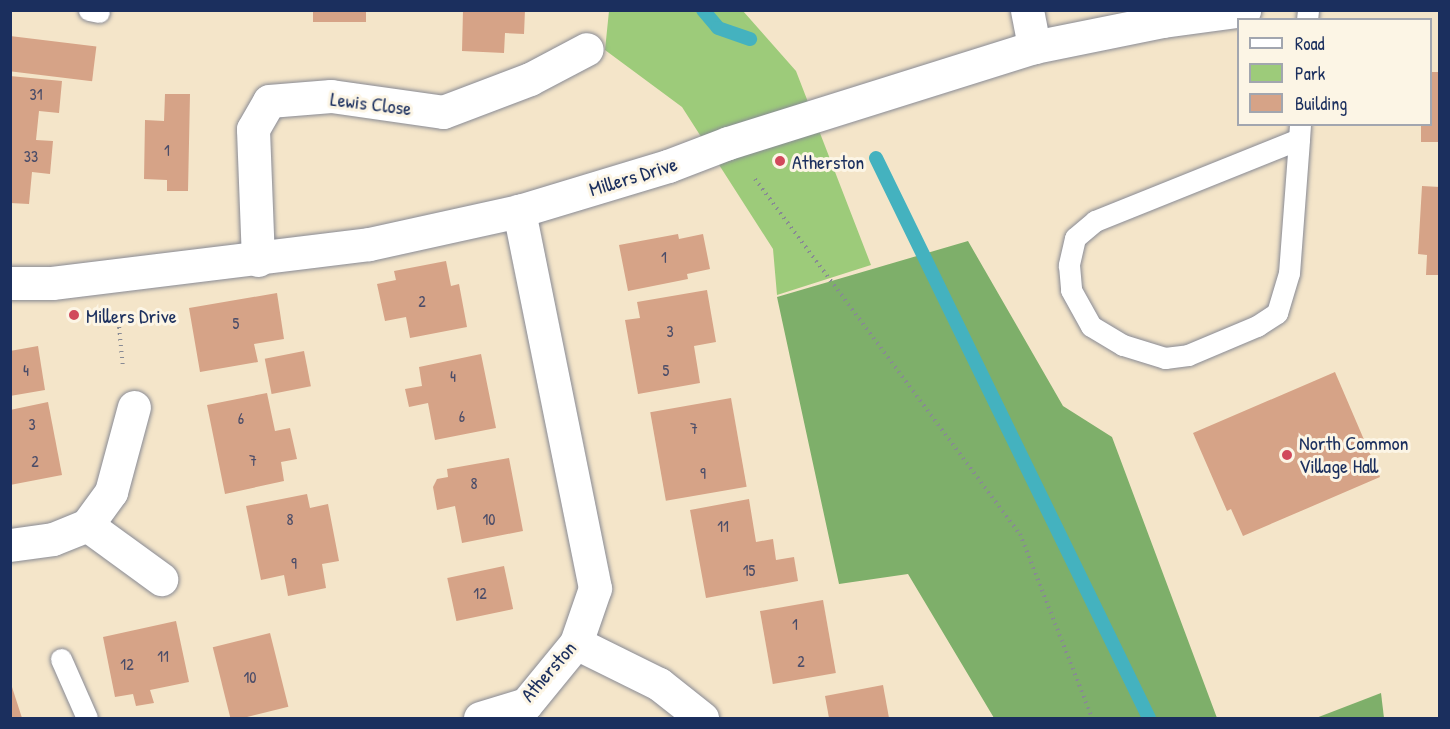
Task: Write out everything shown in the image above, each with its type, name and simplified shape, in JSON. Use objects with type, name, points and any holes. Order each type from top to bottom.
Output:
[{"type":"street","points":[[1027,10],[1034,46]]},
{"type":"street","name":"Millers Drive","points":[[10,283],[52,283],[258,260],[369,244],[519,211],[668,166],[729,143],[1034,46],[1163,21],[1244,10]]},
{"type":"street","name":"Lewis Close","points":[[258,260],[253,129],[269,102],[331,96],[442,112],[530,79],[587,49]]},
{"type":"street","name":"Atherston","points":[[480,718],[525,704],[576,643],[595,588],[519,211]]},
{"type":"street","points":[[10,545],[52,539],[87,525],[111,492],[131,417]]},
{"type":"street","points":[[87,525],[161,579]]},
{"type":"street","points":[[576,643],[659,684],[702,718]]},
{"type":"lane","points":[[1299,131],[1289,273],[1276,313],[1188,355],[1165,358],[1123,345],[1091,326],[1071,290],[1069,265],[1075,238],[1095,221],[1299,131]]},
{"type":"lane","points":[[61,659],[87,718]]},
{"type":"path","points":[[729,143],[1020,534],[1092,718]]},
{"type":"path","points":[[115,276],[131,417]]},
{"type":"green space","points":[[609,11],[743,11],[796,71],[871,265],[777,295],[773,249],[682,107],[605,50]]},
{"type":"green space","points":[[968,241],[1063,406],[1112,437],[1217,718],[994,718],[908,574],[839,584],[777,297]]},
{"type":"green space","points":[[1381,693],[1384,718],[1316,718]]},
{"type":"building","points":[[313,10],[366,10],[366,22],[313,22]]},
{"type":"building","points":[[463,10],[525,10],[524,34],[505,33],[504,53],[462,51]]},
{"type":"building","points":[[10,36],[96,47],[92,81],[10,71]]},
{"type":"building","points":[[1432,72],[1440,72],[1440,142],[1421,142],[1421,126],[1432,126]]},
{"type":"building","points":[[10,76],[62,81],[59,113],[39,111],[36,140],[53,141],[50,174],[32,172],[29,204],[10,203]]},
{"type":"building","points":[[165,94],[190,94],[188,191],[167,191],[167,180],[144,179],[145,120],[164,121]]},
{"type":"building","points":[[1422,186],[1440,187],[1440,275],[1426,275],[1427,255],[1418,254]]},
{"type":"building","points":[[678,234],[679,239],[703,234],[710,269],[687,274],[688,279],[628,291],[619,245]]},
{"type":"building","points":[[446,261],[451,286],[459,284],[467,327],[410,338],[406,317],[385,321],[377,284],[396,280],[394,271]]},
{"type":"building","points":[[707,290],[716,342],[694,346],[700,383],[638,394],[625,320],[640,318],[637,302]]},
{"type":"building","points":[[277,293],[284,339],[254,344],[258,362],[200,372],[189,308]]},
{"type":"building","points":[[38,346],[45,390],[10,396],[10,351]]},
{"type":"building","points":[[304,351],[311,386],[272,394],[265,359]]},
{"type":"building","points":[[481,354],[496,428],[435,440],[428,403],[409,407],[405,389],[422,386],[419,367]]},
{"type":"building","name":"North Common Village Hall","points":[[1335,372],[1380,477],[1243,536],[1231,509],[1227,511],[1193,433]]},
{"type":"building","points":[[267,393],[275,431],[290,428],[297,459],[281,462],[284,481],[225,494],[207,405]]},
{"type":"building","points":[[731,398],[747,487],[666,501],[650,412]]},
{"type":"building","points":[[48,402],[62,475],[10,485],[10,410]]},
{"type":"building","points":[[509,458],[523,531],[462,543],[455,506],[437,510],[433,487],[437,479],[448,477],[447,469]]},
{"type":"building","points":[[307,494],[310,508],[328,504],[339,561],[322,564],[326,588],[288,596],[284,575],[261,580],[246,506]]},
{"type":"building","points":[[749,499],[756,542],[773,539],[776,560],[794,557],[798,581],[706,598],[690,510]]},
{"type":"building","points":[[504,566],[513,609],[456,621],[447,578]]},
{"type":"building","points":[[823,600],[836,673],[773,684],[760,611]]},
{"type":"building","points":[[176,621],[189,682],[150,690],[154,703],[136,706],[133,694],[115,697],[103,637]]},
{"type":"building","points":[[270,633],[288,707],[243,718],[230,718],[213,647]]},
{"type":"building","points":[[11,684],[22,718],[10,718]]},
{"type":"building","points":[[883,685],[889,718],[829,718],[825,696]]},
{"type":"waterway","points":[[703,10],[718,28],[750,39]]},
{"type":"waterway","points":[[876,158],[1149,718]]},
{"type":"place","name":"Atherston","points":[[780,161]]},
{"type":"place","name":"Millers Drive","points":[[74,315]]},
{"type":"place","name":"North Common Village Hall","points":[[1287,455]]}]
